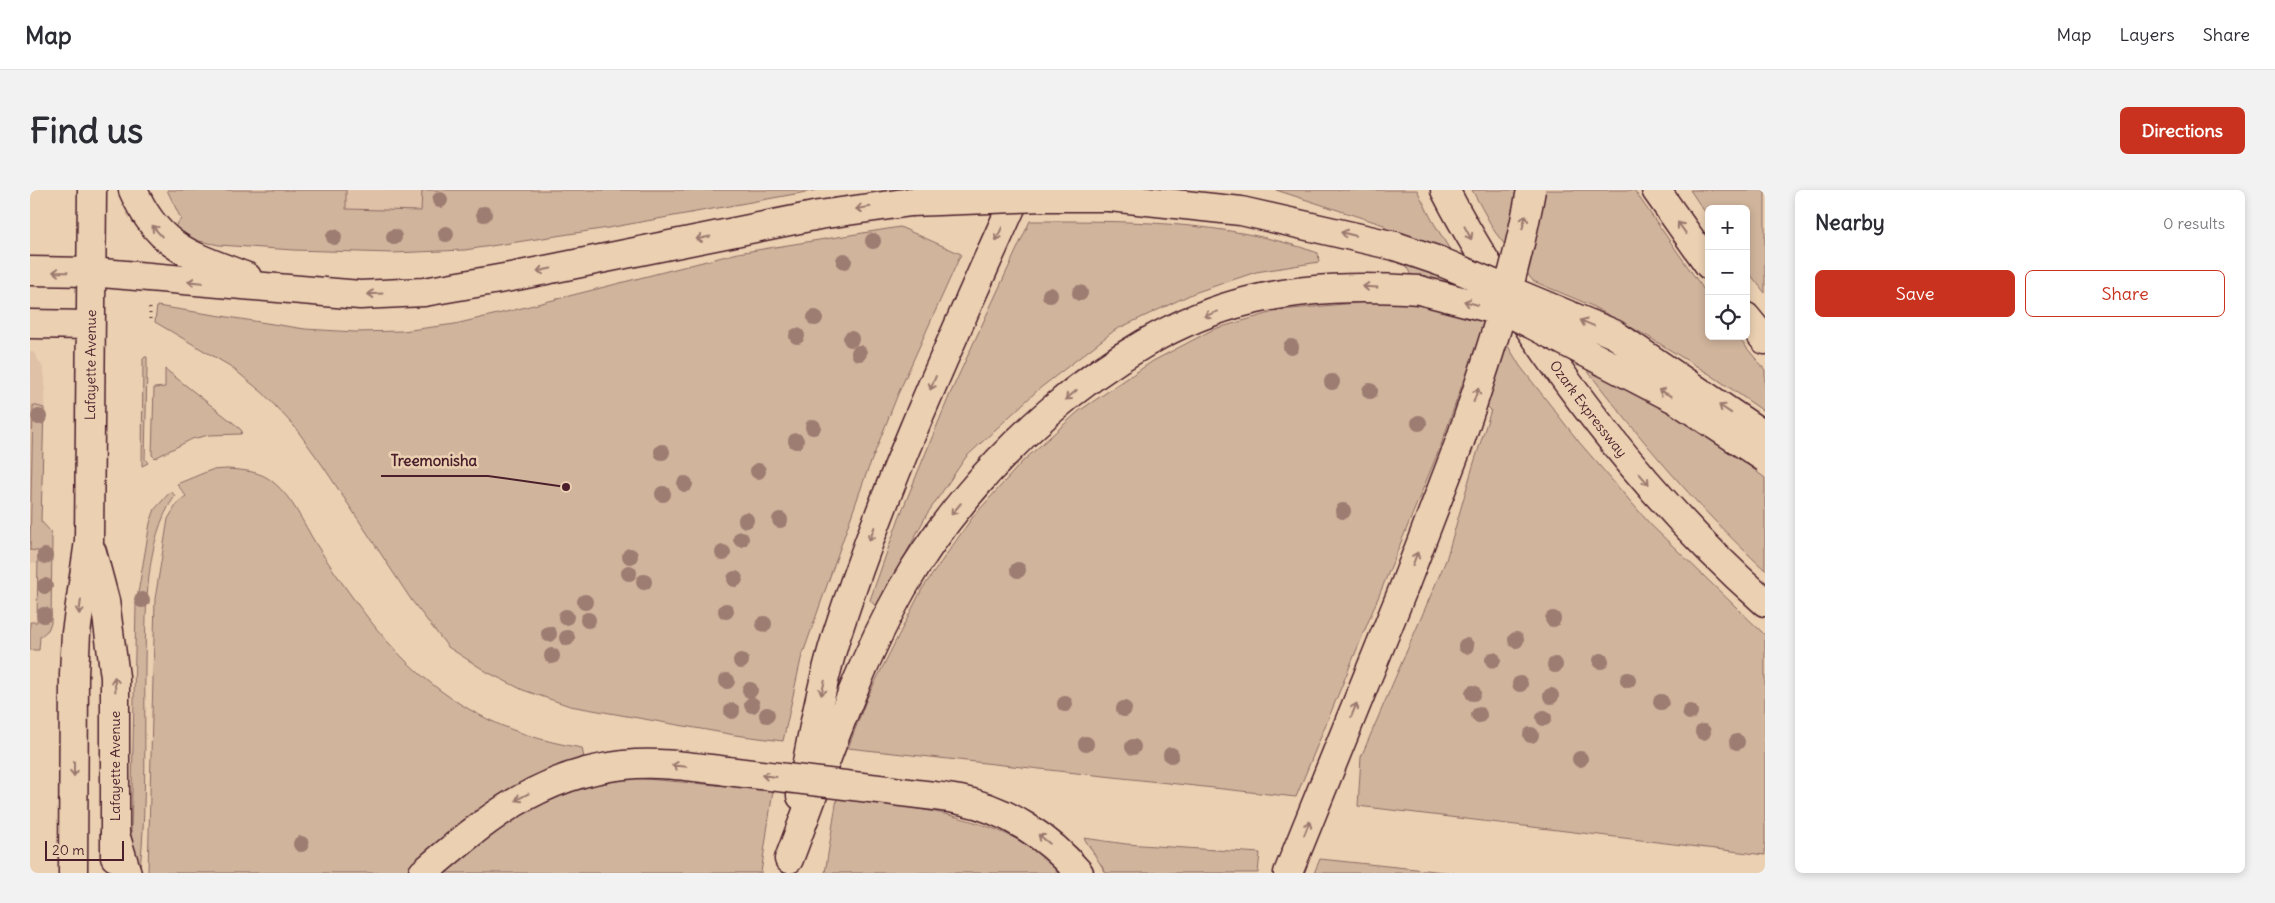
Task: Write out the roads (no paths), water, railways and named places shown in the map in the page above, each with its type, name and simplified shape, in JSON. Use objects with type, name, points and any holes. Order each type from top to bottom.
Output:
[{"type":"main road","name":"Lafayette Avenue","points":[[73,873],[76,633],[89,541],[89,325],[92,190]]},
{"type":"main road","points":[[133,190],[152,226],[160,236],[193,256],[278,290]]},
{"type":"main road","points":[[789,866],[811,735],[839,630],[876,524],[924,405],[1019,190]]},
{"type":"main road","name":"Ozark Expressway","points":[[1445,190],[1480,256],[1599,427],[1671,511],[1765,602]]},
{"type":"main road","points":[[1288,873],[1404,587],[1460,441],[1485,370],[1531,190]]},
{"type":"main road","points":[[1656,190],[1705,260]]},
{"type":"main road","points":[[30,271],[90,272],[278,290],[360,295],[424,292],[497,280],[819,215],[912,202],[1044,196],[1110,197],[1241,211],[1395,246],[1439,261],[1614,334],[1765,436]]},
{"type":"main road","points":[[789,866],[863,667],[902,589],[942,525],[984,475],[1032,427],[1086,382],[1140,346],[1195,320],[1246,301],[1301,290],[1356,286],[1418,290],[1512,314],[1675,399],[1765,458]]},
{"type":"main road","points":[[1750,322],[1765,340]]},
{"type":"main road","points":[[30,324],[89,325]]},
{"type":"main road","name":"Lafayette Avenue","points":[[89,541],[105,601],[115,677],[114,873]]},
{"type":"main road","points":[[422,873],[480,824],[516,800],[549,783],[588,771],[626,765],[663,764],[961,800],[1001,814],[1040,835],[1079,873]]},
{"type":"main road","points":[[115,834],[128,873]]},
{"type":"place","name":"Treemonisha","points":[[566,487]]}]
